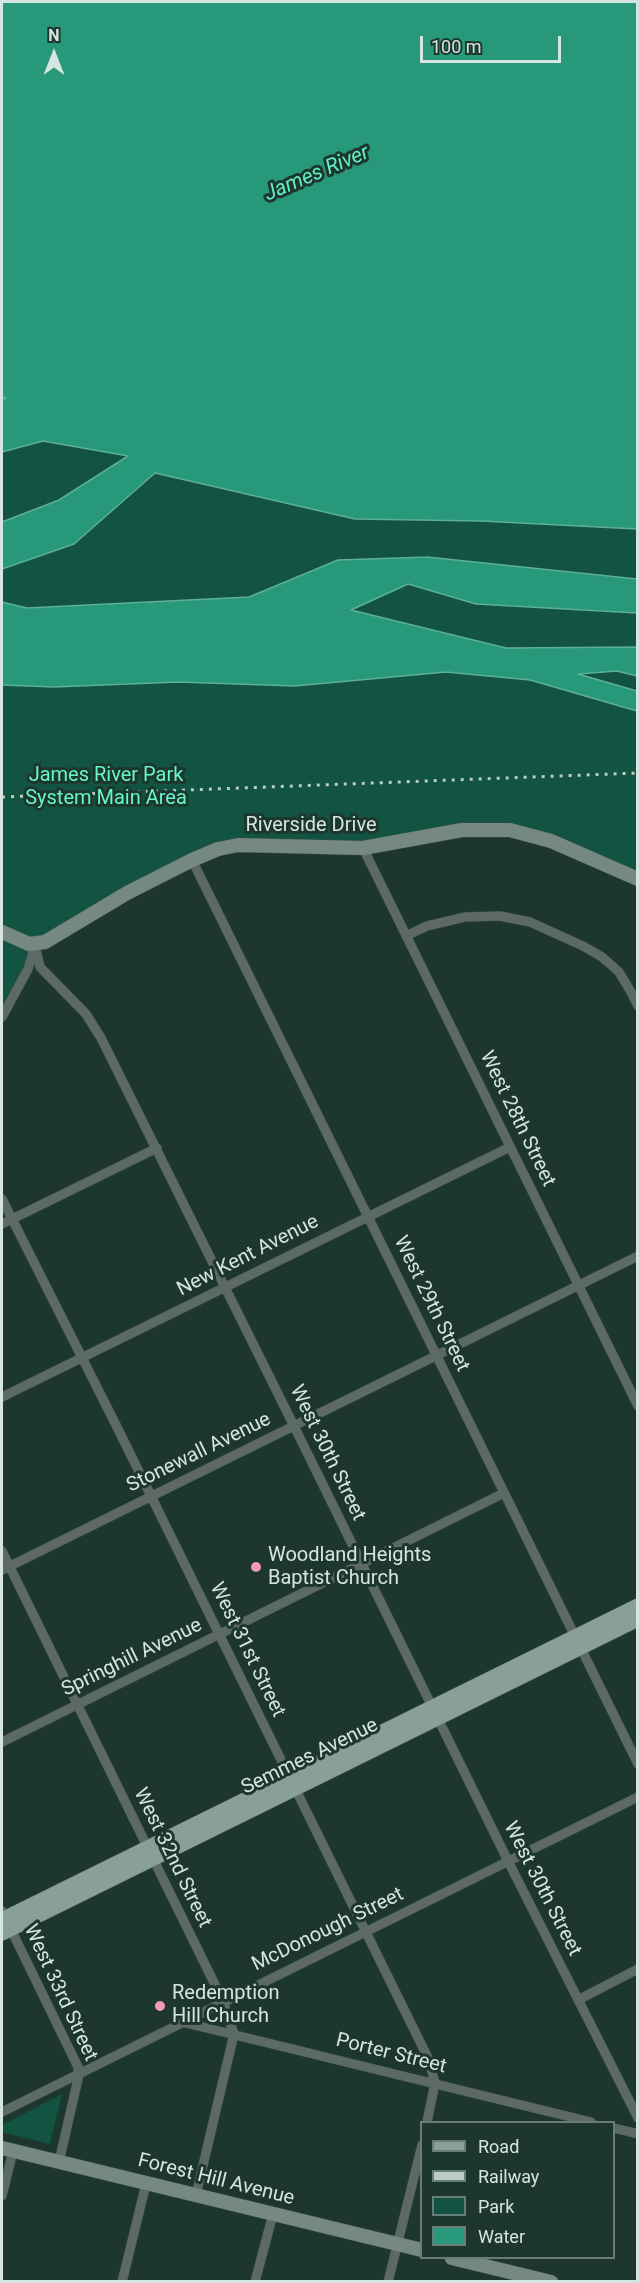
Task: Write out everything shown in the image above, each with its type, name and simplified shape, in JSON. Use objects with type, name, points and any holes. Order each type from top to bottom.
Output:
[{"type":"main road","name":"Semmes Avenue","points":[[4,1922],[151,1853],[578,1642],[638,1606]]},
{"type":"main road","name":"Semmes Avenue","points":[[578,1642],[638,1619]]},
{"type":"street","name":"Riverside Drive","points":[[35,945],[56,937],[106,903],[192,860],[218,849],[238,845],[363,848],[455,831],[510,830],[551,841],[638,879]]},
{"type":"street","name":"West 28th Street","points":[[363,848],[638,1406]]},
{"type":"street","name":"West 29th Street","points":[[192,860],[638,1764]]},
{"type":"street","points":[[406,936],[427,926],[465,917],[500,916],[530,922],[602,957],[619,972],[638,1006]]},
{"type":"street","points":[[2,933],[35,945],[28,969],[2,1017]]},
{"type":"street","name":"West 30th Street","points":[[35,945],[40,968],[82,1009],[93,1024],[157,1148],[508,1861],[638,2118]]},
{"type":"street","name":"New Kent Avenue","points":[[2,1397],[510,1147]]},
{"type":"street","points":[[2,1224],[157,1148]]},
{"type":"street","name":"West 31st Street","points":[[2,1199],[83,1358],[429,2060],[435,2083],[427,2121]]},
{"type":"street","name":"Stonewall Avenue","points":[[5,1568],[638,1256]]},
{"type":"street","name":"Springhill Avenue","points":[[2,1742],[504,1493]]},
{"type":"street","name":"West 32nd Street","points":[[2,1551],[5,1568],[151,1853],[223,2001],[234,2034]]},
{"type":"street","name":"McDonough Street","points":[[2,2112],[638,1797]]},
{"type":"street","name":"West 33rd Street","points":[[4,1922],[75,2060],[79,2073],[59,2162]]},
{"type":"street","points":[[578,2000],[638,1970]]},
{"type":"street","name":"Porter Street","points":[[182,2022],[587,2121]]},
{"type":"street","points":[[196,2195],[234,2034]]},
{"type":"street","points":[[615,2128],[638,2134]]},
{"type":"street","points":[[2,2196],[7,2150]]},
{"type":"street","name":"Forest Hill Avenue","points":[[7,2150],[420,2250]]},
{"type":"street","points":[[388,2282],[420,2153]]},
{"type":"street","points":[[122,2282],[146,2184]]},
{"type":"street","points":[[255,2282],[273,2214]]},
{"type":"street","points":[[456,2259],[547,2281]]},
{"type":"green space","points":[[43,441],[128,456],[59,500],[2,522],[2,452]]},
{"type":"green space","points":[[155,473],[355,519],[481,521],[637,529],[637,579],[427,557],[339,560],[249,597],[27,608],[2,602],[2,569],[74,544]]},
{"type":"green space","points":[[408,584],[476,604],[637,613],[637,647],[506,648],[350,610]]},
{"type":"green space","points":[[617,671],[637,676],[637,691],[576,674]]},
{"type":"green space","name":"James River Park System Main Area","points":[[446,672],[530,680],[637,711],[637,879],[510,830],[389,845],[227,847],[40,944],[2,1017],[2,685],[54,687],[178,682],[295,686]]},
{"type":"green space","points":[[62,2094],[50,2144],[2,2132],[2,2125]]},
{"type":"water","name":"James River","points":[[2,2],[637,2],[637,529],[481,521],[355,519],[155,473],[74,544],[2,569],[2,522],[59,500],[128,456],[43,441],[2,452],[2,400],[6,398],[2,397]]},
{"type":"water","points":[[427,557],[637,579],[637,613],[476,604],[408,584],[351,610],[506,648],[637,647],[637,676],[617,671],[578,674],[637,691],[637,711],[530,680],[446,672],[295,686],[178,682],[54,687],[2,685],[2,602],[27,608],[249,597],[338,560]]},
{"type":"railway","points":[[2,797],[638,773]]},
{"type":"place","name":"Woodland Heights Baptist Church","points":[[256,1567]]},
{"type":"place","name":"Redemption Hill Church","points":[[160,2006]]}]
